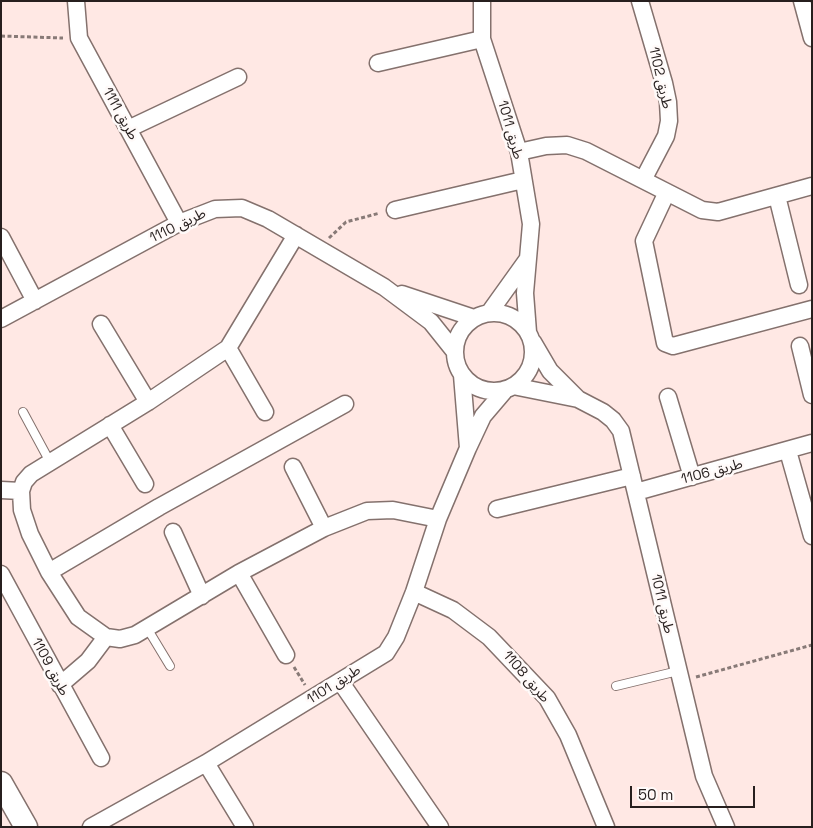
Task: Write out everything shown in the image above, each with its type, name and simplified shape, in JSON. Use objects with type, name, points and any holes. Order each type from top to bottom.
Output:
[{"type":"street","name":"طريق 1111","points":[[76,1],[79,38],[179,223]]},
{"type":"street","name":"طريق 1011","points":[[482,1],[482,39],[519,152],[522,180],[531,224],[525,307],[530,336],[550,371],[578,398],[613,420],[620,431],[704,776],[726,827]]},
{"type":"street","name":"طريق 1102","points":[[640,1],[668,102],[666,136],[643,180]]},
{"type":"street","points":[[802,1],[811,36]]},
{"type":"street","points":[[378,63],[482,39]]},
{"type":"street","points":[[128,129],[238,77]]},
{"type":"street","points":[[519,152],[546,146],[567,145],[586,151],[702,210],[718,212],[812,186]]},
{"type":"street","points":[[395,210],[522,180]]},
{"type":"street","points":[[667,192],[644,241],[665,343],[673,346],[812,309]]},
{"type":"street","points":[[777,196],[799,285]]},
{"type":"street","name":"طريق 1110","points":[[1,319],[179,223],[215,209],[242,208],[268,219],[384,288],[431,322],[455,352]]},
{"type":"street","points":[[296,236],[228,348],[148,402],[31,474],[24,482],[21,491],[22,510],[30,534],[49,572],[78,617],[106,637],[120,639],[134,635],[147,628],[239,573],[324,528],[367,511],[393,510],[438,520]]},
{"type":"street","points":[[1,237],[35,301]]},
{"type":"street","name":"طريق 1011","points":[[482,315],[527,260]]},
{"type":"street","name":"طريق 1110","points":[[384,288],[482,315]]},
{"type":"street","points":[[504,314],[518,321],[530,336],[533,353],[530,366],[524,378],[510,388],[490,391],[475,386],[462,375],[455,352],[460,333],[482,315],[504,314]]},
{"type":"street","points":[[101,324],[148,402]]},
{"type":"street","points":[[800,346],[812,395]]},
{"type":"street","points":[[228,348],[265,412]]},
{"type":"street","name":"طريق 1101","points":[[462,375],[468,448]]},
{"type":"street","name":"طريق 1011","points":[[510,388],[578,398]]},
{"type":"street","name":"طريق 1101","points":[[91,827],[206,763],[386,653],[396,637],[414,592],[438,520],[468,448],[483,416],[510,388]]},
{"type":"street","points":[[668,397],[692,477]]},
{"type":"street","points":[[49,572],[159,507],[345,404]]},
{"type":"street","points":[[110,425],[146,484]]},
{"type":"street","name":"طريق 1106","points":[[636,492],[812,443]]},
{"type":"street","points":[[788,451],[812,536]]},
{"type":"street","points":[[293,467],[324,528]]},
{"type":"street","points":[[497,509],[632,476]]},
{"type":"street","points":[[1,490],[21,491]]},
{"type":"street","points":[[173,532],[202,596]]},
{"type":"street","points":[[239,573],[286,655]]},
{"type":"street","name":"طريق 1109","points":[[1,574],[60,686],[101,758]]},
{"type":"street","name":"طريق 1108","points":[[414,592],[453,610],[489,637],[547,698],[568,734],[606,827]]},
{"type":"street","points":[[60,686],[88,662],[106,637]]},
{"type":"street","points":[[340,681],[440,827]]},
{"type":"street","points":[[206,763],[245,827]]},
{"type":"street","points":[[1,783],[26,827]]},
{"type":"lane","points":[[22,412],[50,462]]},
{"type":"lane","points":[[147,628],[170,666]]},
{"type":"lane","points":[[616,686],[679,676]]},
{"type":"path","points":[[1,36],[79,38]]},
{"type":"path","points":[[322,251],[331,235],[346,222],[395,210]]},
{"type":"path","points":[[679,676],[812,646]]},
{"type":"path","points":[[286,655],[313,698]]}]
